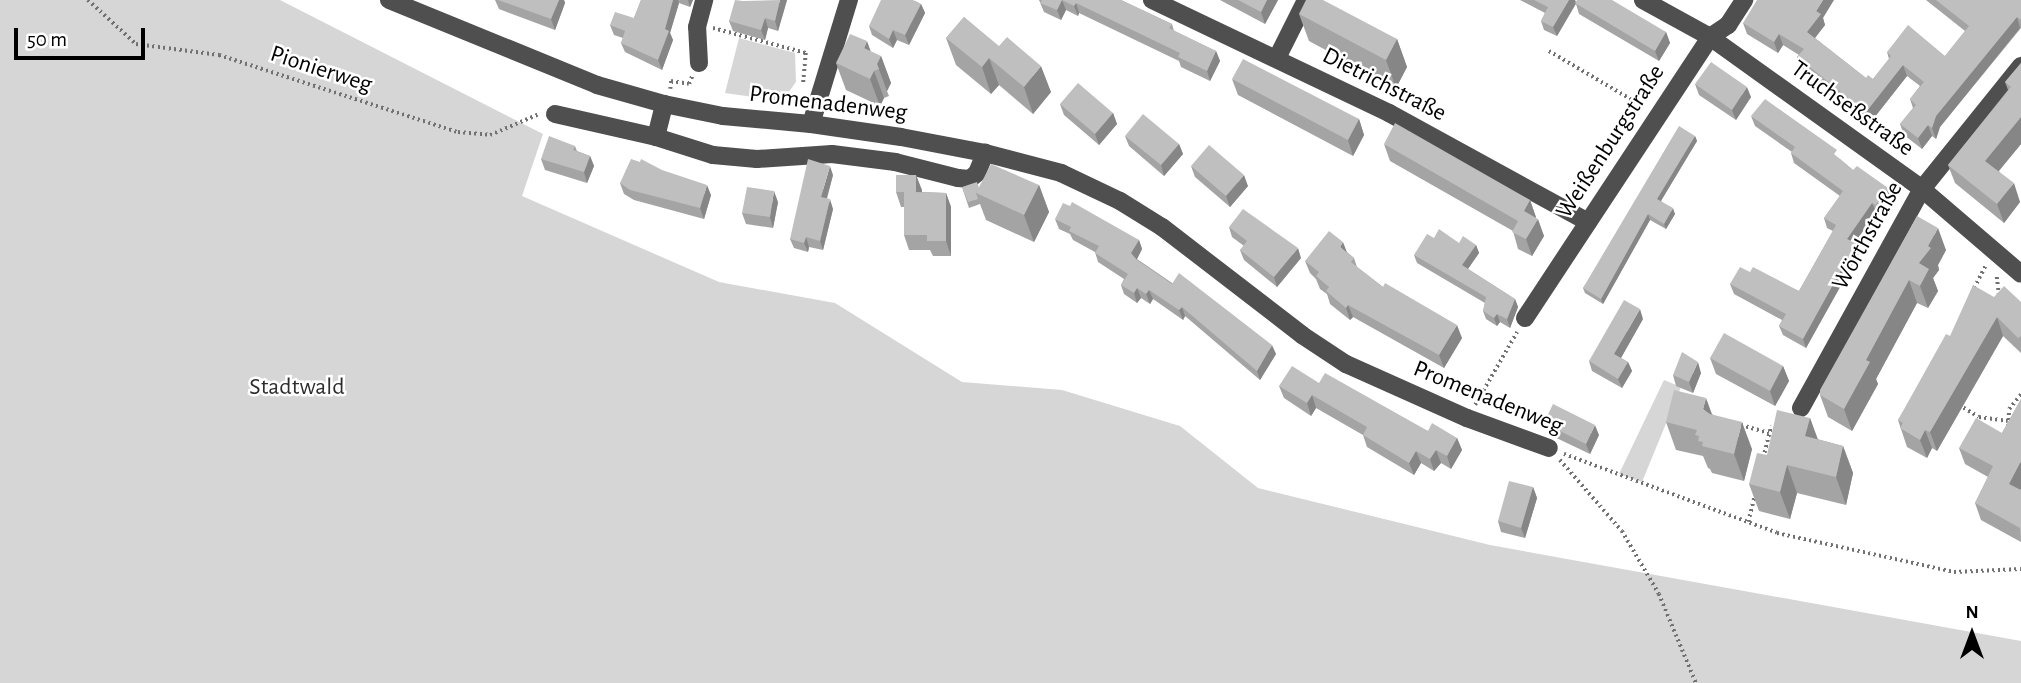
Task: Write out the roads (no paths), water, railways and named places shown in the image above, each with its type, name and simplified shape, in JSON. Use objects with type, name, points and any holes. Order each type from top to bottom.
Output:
[{"type":"street","name":"Promenadenweg","points":[[389,0],[597,85],[666,104],[723,116],[811,124],[985,153],[1061,173],[1120,201],[1162,227],[1302,335],[1346,364],[1467,418],[1549,448]]},
{"type":"street","points":[[699,63],[697,27],[704,0]]},
{"type":"street","points":[[811,124],[849,0]]},
{"type":"street","name":"Dietrichstraße","points":[[1152,0],[1389,113],[1588,222]]},
{"type":"street","points":[[1277,58],[1306,0]]},
{"type":"street","name":"Truchseßstraße","points":[[1643,0],[1710,37],[1922,189],[2021,274]]},
{"type":"street","name":"Weißenburgstraße","points":[[1525,317],[1710,37],[1728,25],[1744,0]]},
{"type":"street","name":"Wörthstraße","points":[[1801,408],[1922,189],[2021,66]]},
{"type":"street","points":[[656,137],[666,104]]},
{"type":"street","name":"Promenadenweg","points":[[555,114],[656,137],[713,155],[757,159],[832,154],[895,162],[958,178],[970,179],[978,173],[985,153]]},
{"type":"park label","name":"Stadtwald","points":[[297,388]]}]
